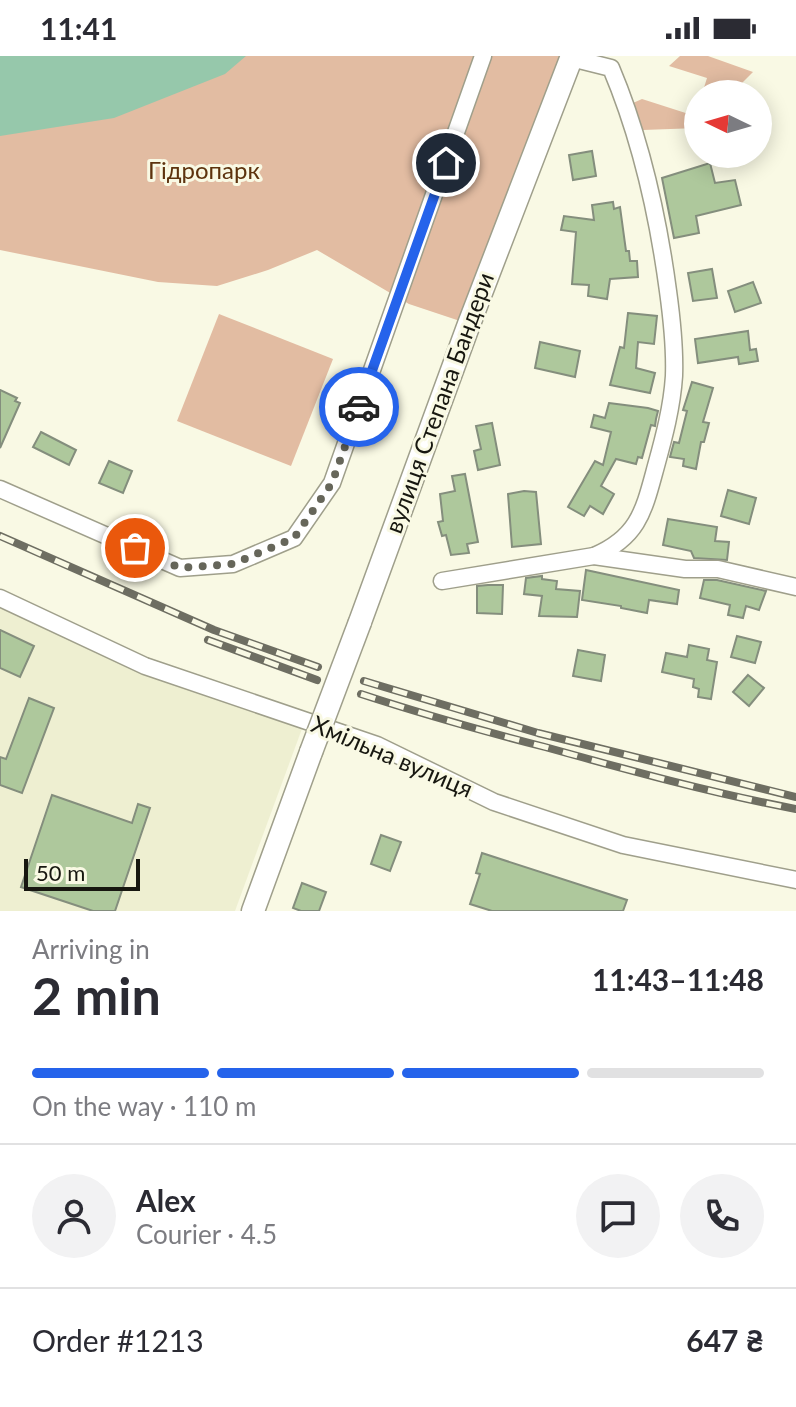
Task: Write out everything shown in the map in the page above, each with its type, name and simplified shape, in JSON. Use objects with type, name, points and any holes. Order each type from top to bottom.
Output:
[{"type":"main road","name":"вулиця Степана Бандери","points":[[253,911],[469,324],[572,57]]},
{"type":"street","points":[[0,489],[180,568],[233,564],[294,538],[332,483],[483,56]]},
{"type":"street","points":[[442,581],[594,556],[621,543],[641,513],[667,423],[674,377],[672,320],[652,196],[611,68],[572,57]]},
{"type":"street","points":[[594,556],[685,569],[718,569],[796,587]]},
{"type":"street","name":"Хмільна вулиця","points":[[0,598],[145,666],[377,745],[494,802],[623,845],[796,880]]},
{"type":"shaded area","points":[[0,56],[246,56],[225,74],[114,118],[0,136]]},
{"type":"shaded area","points":[[0,605],[303,726],[235,911],[0,911]]},
{"type":"green space","name":"Гідропарк","points":[[0,56],[572,56],[469,324],[409,304],[317,250],[217,286],[158,282],[0,250]]},
{"type":"green space","points":[[680,56],[708,56],[753,72],[745,80],[706,80],[669,66]]},
{"type":"green space","points":[[642,99],[684,112],[684,129],[643,130],[633,103]]},
{"type":"green space","points":[[219,314],[333,359],[291,466],[177,421]]},
{"type":"building","points":[[592,151],[596,176],[573,180],[569,155]]},
{"type":"building","points":[[694,168],[711,168],[715,183],[735,180],[741,205],[696,216],[699,233],[674,238],[662,178]]},
{"type":"building","points":[[613,202],[614,209],[620,207],[626,251],[629,251],[630,261],[637,261],[638,277],[610,279],[607,299],[588,296],[589,285],[572,284],[576,232],[561,230],[564,216],[594,220],[592,205]]},
{"type":"building","points":[[712,269],[717,298],[693,301],[688,273]]},
{"type":"building","points":[[753,282],[761,303],[735,312],[728,291]]},
{"type":"building","points":[[628,313],[657,316],[654,344],[638,342],[636,368],[655,373],[650,393],[610,385],[620,347],[624,348]]},
{"type":"building","points":[[748,331],[750,350],[756,349],[758,361],[739,364],[738,357],[698,363],[695,339]]},
{"type":"building","points":[[540,342],[580,351],[575,377],[535,368]]},
{"type":"building","points":[[692,382],[713,388],[703,422],[709,423],[704,442],[701,442],[696,469],[683,466],[684,459],[670,457],[674,442],[679,443],[687,411],[683,410]]},
{"type":"building","points":[[0,390],[17,398],[15,401],[20,403],[0,448]]},
{"type":"building","points":[[609,403],[658,411],[655,426],[651,425],[642,458],[638,457],[636,464],[616,459],[601,486],[614,494],[603,514],[590,506],[584,516],[568,507],[595,461],[603,465],[611,432],[591,427],[594,415],[605,418]]},
{"type":"building","points":[[492,423],[500,465],[478,470],[474,451],[481,449],[476,426]]},
{"type":"building","points":[[41,432],[76,450],[69,465],[33,447]]},
{"type":"building","points":[[109,461],[132,471],[123,493],[99,483]]},
{"type":"building","points":[[465,474],[478,542],[467,544],[469,553],[451,555],[446,535],[442,536],[438,522],[443,521],[440,494],[455,491],[452,476]]},
{"type":"building","points":[[728,490],[756,498],[749,524],[721,516]]},
{"type":"building","points":[[536,492],[541,544],[512,547],[508,494]]},
{"type":"building","points":[[668,519],[717,527],[715,541],[729,542],[727,560],[694,558],[691,551],[663,545]]},
{"type":"building","points":[[586,570],[679,590],[677,604],[649,600],[647,613],[582,600]]},
{"type":"building","points":[[542,576],[542,579],[557,581],[556,589],[580,591],[577,617],[539,616],[542,596],[524,594],[526,578]]},
{"type":"building","points":[[704,580],[766,591],[759,610],[746,606],[743,618],[728,615],[730,605],[700,598]]},
{"type":"building","points":[[503,585],[502,614],[477,613],[477,586]]},
{"type":"building","points":[[0,630],[34,646],[20,677],[0,668]]},
{"type":"building","points":[[737,636],[761,642],[755,663],[731,657]]},
{"type":"building","points":[[689,645],[709,649],[707,660],[717,662],[711,699],[698,697],[699,689],[693,687],[694,679],[662,672],[666,653],[687,657]]},
{"type":"building","points":[[578,650],[605,655],[601,681],[573,676]]},
{"type":"building","points":[[748,675],[764,688],[749,706],[733,692]]},
{"type":"building","points":[[29,698],[54,708],[22,793],[0,785],[0,757],[6,759]]},
{"type":"building","points":[[52,795],[132,823],[138,804],[150,808],[115,911],[93,911],[21,887]]},
{"type":"building","points":[[381,835],[401,842],[390,871],[371,864]]},
{"type":"building","points":[[482,853],[627,900],[623,911],[492,911],[470,904],[480,874],[476,873]]},
{"type":"building","points":[[302,883],[326,892],[319,911],[293,908]]},
{"type":"railway","points":[[0,536],[214,630],[318,667]]},
{"type":"railway","points":[[208,640],[317,680]]},
{"type":"railway","points":[[364,681],[538,733],[796,797]]},
{"type":"railway","points":[[361,694],[638,773],[796,809]]},
{"type":"way so far","points":[[135,548],[180,568],[233,564],[294,538],[332,483],[359,407]]},
{"type":"route","points":[[359,407],[446,163]]}]
